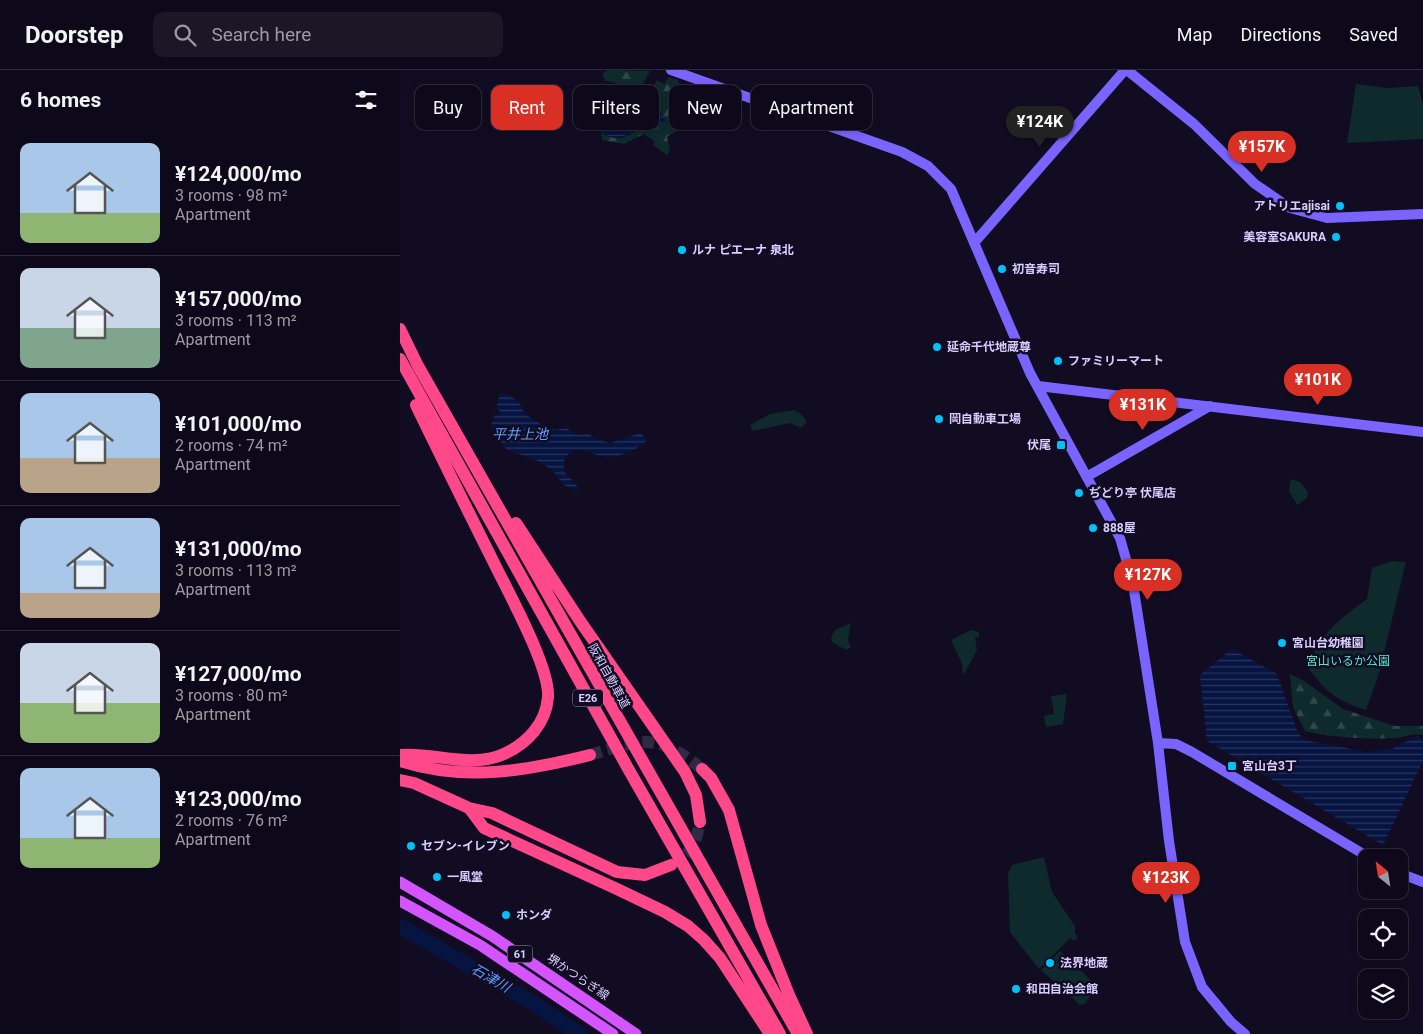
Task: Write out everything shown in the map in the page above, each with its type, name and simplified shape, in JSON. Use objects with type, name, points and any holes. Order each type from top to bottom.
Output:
[{"type":"highway","name":"阪和自動車道","points":[[400,330],[448,418],[798,1034]]},
{"type":"highway","name":"E26","points":[[400,359],[630,772],[780,1034]]},
{"type":"highway","points":[[400,370],[527,630],[546,679],[548,695],[544,713],[536,730],[519,746],[502,755],[479,760],[450,760],[413,754],[400,755]]},
{"type":"highway","points":[[448,418],[580,621],[685,772],[696,795],[700,822]]},
{"type":"highway","points":[[400,761],[449,772],[479,774],[534,768],[590,755]]},
{"type":"highway","points":[[702,769],[711,778],[729,810],[761,925],[788,995],[806,1034]]},
{"type":"highway","points":[[400,780],[414,784],[469,808],[492,813],[598,865],[617,872],[645,875],[671,865]]},
{"type":"highway","points":[[469,808],[484,828],[625,892],[688,926],[720,958],[770,1034]]},
{"type":"main road","name":"堺かつらぎ線","points":[[400,882],[492,936],[636,1034]]},
{"type":"main road","name":"61","points":[[400,900],[480,945],[612,1034]]},
{"type":"street","points":[[670,70],[902,152],[928,166],[950,189],[1038,386],[1120,538],[1133,584],[1158,742],[1180,919],[1190,961],[1202,987],[1231,1022],[1245,1034]]},
{"type":"street","points":[[974,243],[1126,70],[1194,124],[1255,184],[1290,208],[1327,218],[1423,214]]},
{"type":"street","points":[[1038,386],[1423,432]]},
{"type":"street","points":[[1088,476],[1210,406]]},
{"type":"street","points":[[1158,742],[1176,744],[1192,752],[1358,851]]},
{"type":"street","points":[[1408,876],[1423,882]]},
{"type":"green space","points":[[608,70],[650,71],[643,85],[619,85],[605,81],[602,74]]},
{"type":"green space","points":[[669,77],[678,80],[680,85],[669,85],[669,130],[679,130],[667,137],[670,150],[667,155],[653,145],[655,142],[644,134],[624,144],[602,140],[601,132],[614,138],[620,138],[639,130],[659,130],[659,125],[665,120],[660,112],[659,85],[654,85],[657,80],[664,84]]},
{"type":"green space","points":[[1356,84],[1387,88],[1418,86],[1423,104],[1423,139],[1347,143]]},
{"type":"green space","points":[[794,410],[801,414],[807,422],[801,428],[790,423],[753,431],[750,425],[770,414]]},
{"type":"green space","points":[[1291,479],[1300,482],[1308,492],[1307,498],[1297,505],[1289,491]]},
{"type":"green space","name":"宮山いるか公園","points":[[1392,561],[1406,562],[1378,677],[1366,710],[1346,703],[1332,694],[1307,666],[1325,635],[1367,599],[1372,568]]},
{"type":"green space","points":[[851,623],[848,640],[851,647],[846,650],[832,642],[831,638],[835,630]]},
{"type":"green space","points":[[971,630],[979,632],[979,637],[975,638],[977,650],[963,676],[962,664],[951,640]]},
{"type":"green space","points":[[1290,674],[1304,681],[1343,709],[1395,726],[1423,726],[1423,735],[1415,734],[1382,739],[1326,735],[1305,731],[1293,707]]},
{"type":"green space","points":[[1067,694],[1063,724],[1046,727],[1044,716],[1054,714],[1051,696]]},
{"type":"green space","points":[[1044,857],[1052,892],[1075,926],[1075,933],[1078,937],[1074,941],[1070,938],[1039,969],[1010,932],[1008,874],[1012,865]]},
{"type":"green space","points":[[1060,951],[1096,985],[1085,1004],[1080,1005],[1041,970]]},
{"type":"water","points":[[659,112],[665,120],[659,125]]},
{"type":"water","points":[[600,130],[638,130],[615,137],[608,136]]},
{"type":"water","name":"平井上池","points":[[500,393],[515,399],[527,415],[544,428],[556,430],[566,428],[579,435],[589,433],[593,438],[610,443],[641,433],[647,440],[635,449],[614,457],[603,457],[581,450],[571,452],[565,458],[564,467],[566,474],[577,486],[578,489],[575,490],[564,485],[552,470],[536,460],[507,450],[491,426],[495,414],[499,414],[499,410],[496,409]]},
{"type":"water","points":[[1232,649],[1277,674],[1297,731],[1304,740],[1367,752],[1392,749],[1417,736],[1423,739],[1423,761],[1383,845],[1207,741],[1200,675]]},
{"type":"waterway","name":"石津川","points":[[400,926],[535,1004],[579,1034]]},
{"type":"tunnel","points":[[590,755],[623,745],[649,742],[673,749],[702,769]]},
{"type":"tunnel","points":[[671,865],[692,848],[700,822]]},
{"type":"place","name":"アトリエajisai","points":[[1340,206]]},
{"type":"place","name":"美容室SAKURA","points":[[1336,237]]},
{"type":"place","name":"ルナ ピエーナ 泉北","points":[[682,250]]},
{"type":"place","name":"初音寿司","points":[[1002,269]]},
{"type":"place","name":"延命千代地蔵尊","points":[[937,347]]},
{"type":"place","name":"ファミリーマート","points":[[1058,361]]},
{"type":"place","name":"岡自動車工場","points":[[939,419]]},
{"type":"place","name":"伏尾","points":[[1061,445]]},
{"type":"place","name":"ぢどり亭 伏尾店","points":[[1079,493]]},
{"type":"place","name":"888屋","points":[[1093,528]]},
{"type":"place","name":"宮山台幼稚園","points":[[1282,643]]},
{"type":"place","name":"宮山台3丁","points":[[1232,766]]},
{"type":"place","name":"セブン-イレブン","points":[[411,846]]},
{"type":"place","name":"一風堂","points":[[437,877]]},
{"type":"place","name":"ホンダ","points":[[506,915]]},
{"type":"place","name":"法界地蔵","points":[[1050,963]]},
{"type":"place","name":"和田自治会館","points":[[1016,989]]}]
